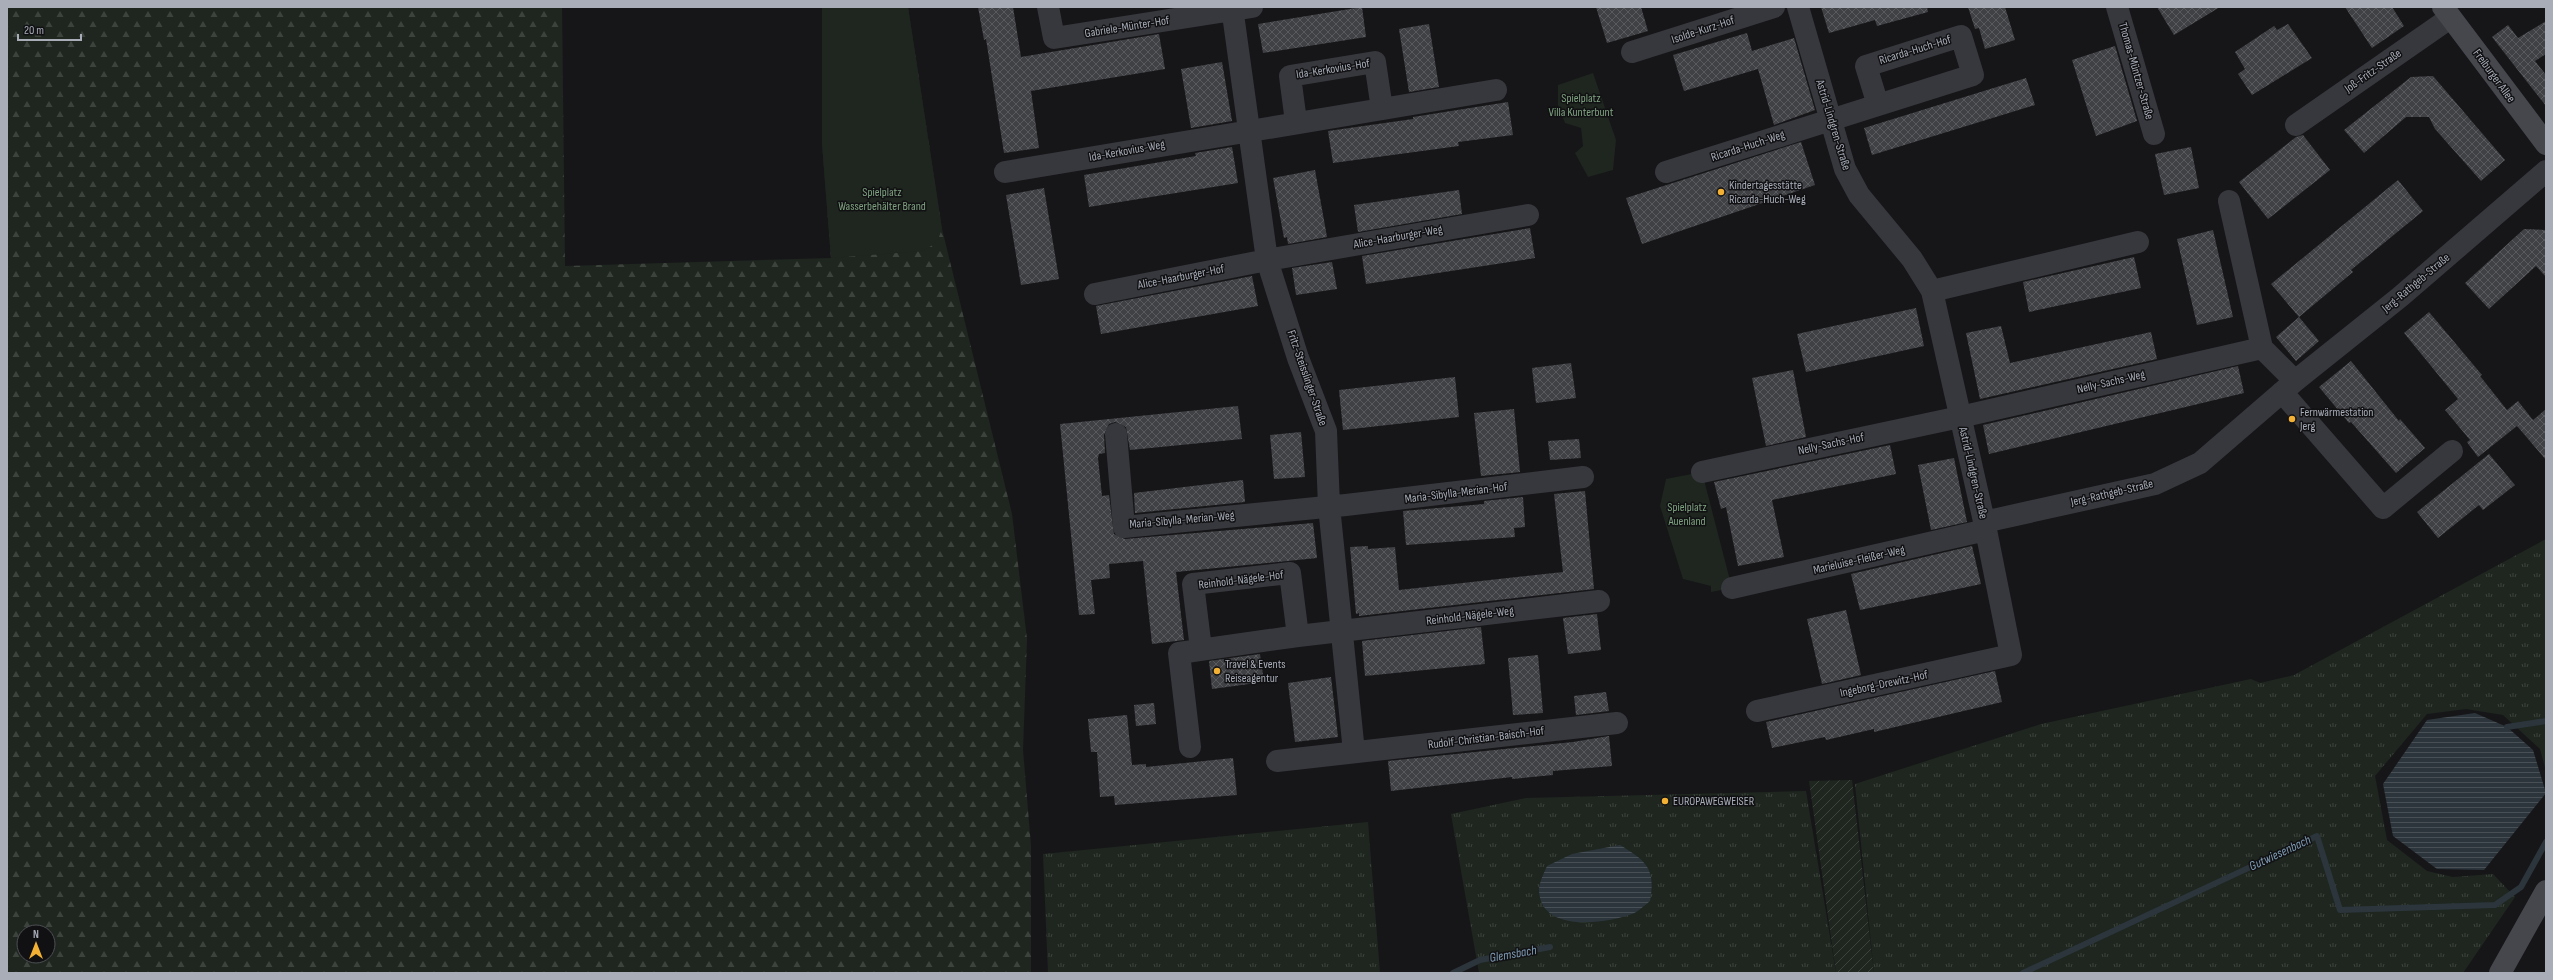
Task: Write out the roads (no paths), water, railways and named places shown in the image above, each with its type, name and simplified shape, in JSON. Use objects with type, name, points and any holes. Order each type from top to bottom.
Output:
[{"type":"street","name":"Gabriele-Münter-Hof","points":[[1048,7],[1054,38],[1239,8]]},
{"type":"street","name":"Isolde-Kurz-Hof","points":[[1632,52],[1774,7]]},
{"type":"street","name":"Astrid-Lindgren-Straße","points":[[1798,7],[1845,169],[1859,195],[1912,259],[1932,291],[1985,526],[2011,654]]},
{"type":"street","name":"Thomas-Müntzer-Straße","points":[[2117,7],[2154,134]]},
{"type":"street","name":"Fritz-Steisslinger-Straße","points":[[1239,8],[1249,130],[1267,260],[1298,358],[1326,431],[1329,506],[1354,752]]},
{"type":"street","name":"Joß-Fritz-Straße","points":[[2296,125],[2447,12]]},
{"type":"street","name":"Freiburger Allee","points":[[2447,12],[2546,144]]},
{"type":"street","name":"Ricarda-Huch-Hof","points":[[1831,120],[1973,75],[1961,36],[1866,66],[1878,105]]},
{"type":"street","name":"Ida-Kerkovius-Hof","points":[[1296,122],[1290,76],[1375,62],[1382,109]]},
{"type":"street","points":[[1249,130],[1496,90]]},
{"type":"street","name":"Ricarda-Huch-Weg","points":[[1666,172],[1831,120]]},
{"type":"street","name":"Ida-Kerkovius-Weg","points":[[1005,172],[1249,130]]},
{"type":"street","name":"Jerg-Rathgeb-Straße","points":[[1985,526],[2155,484],[2200,463],[2289,386],[2376,317],[2546,171]]},
{"type":"street","points":[[2229,200],[2262,348],[2289,386],[2383,508],[2452,451]]},
{"type":"street","name":"Alice-Haarburger-Weg","points":[[1267,260],[1528,215]]},
{"type":"street","points":[[1932,291],[2138,242]]},
{"type":"street","name":"Alice-Haarburger-Hof","points":[[1095,294],[1267,260]]},
{"type":"street","name":"Nelly-Sachs-Weg","points":[[1960,417],[2262,348]]},
{"type":"street","name":"Nelly-Sachs-Hof","points":[[1702,472],[1960,417]]},
{"type":"street","name":"Maria-Sibylla-Merian-Weg","points":[[1116,434],[1124,527],[1329,506]]},
{"type":"street","name":"Maria-Sibylla-Merian-Hof","points":[[1329,506],[1410,498],[1583,477]]},
{"type":"street","name":"Marieluise-Fleißer-Weg","points":[[1732,588],[1985,526]]},
{"type":"street","name":"Reinhold-Nägele-Hof","points":[[1201,649],[1194,584],[1290,573],[1298,636]]},
{"type":"street","name":"Reinhold-Nägele-Weg","points":[[1341,631],[1600,601]]},
{"type":"street","points":[[1190,747],[1180,653],[1341,631]]},
{"type":"street","name":"Ingeborg-Drewitz-Hof","points":[[1757,711],[2011,654]]},
{"type":"street","name":"Rudolf-Christian-Baisch-Hof","points":[[1277,761],[1617,723]]},
{"type":"street","points":[[2500,973],[2546,891]]},
{"type":"waterway","points":[[2507,727],[2546,721]]},
{"type":"waterway","name":"Gutwiesenbach","points":[[2023,973],[2317,836],[2340,910],[2495,905],[2521,887],[2546,842]]},
{"type":"waterway","name":"Glemsbach","points":[[1453,973],[1480,960],[1550,947]]},
{"type":"place","name":"Kindertagesstätte Ricarda-Huch-Weg","points":[[1721,192]]},
{"type":"place","name":"Fernwärmestation Jerg","points":[[2292,419]]},
{"type":"place","name":"Travel & Events Reiseagentur","points":[[1217,671]]},
{"type":"place","name":"EUROPAWEGWEISER","points":[[1665,801]]},
{"type":"park label","name":"Spielplatz Villa Kunterbunt","points":[[1581,105]]},
{"type":"park label","name":"Spielplatz Wasserbehälter Brand","points":[[882,199]]},
{"type":"park label","name":"Spielplatz Auenland","points":[[1687,514]]}]
